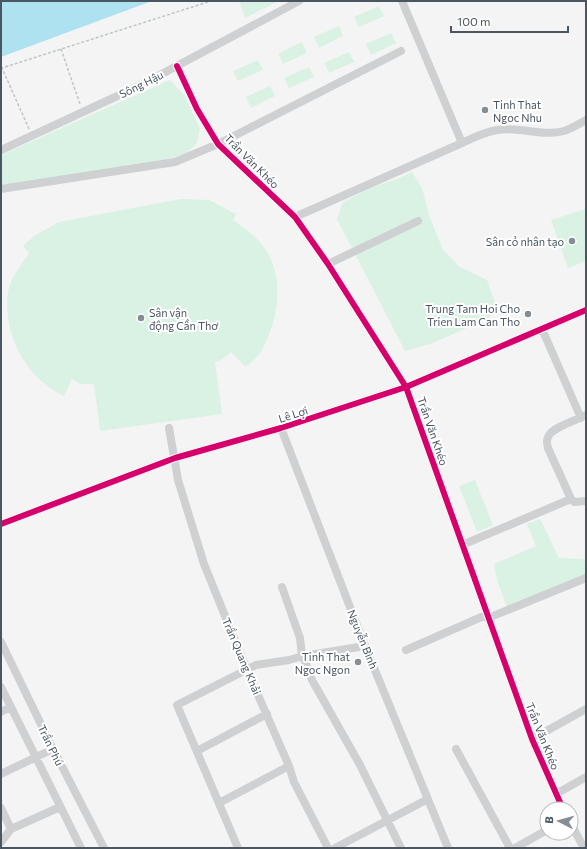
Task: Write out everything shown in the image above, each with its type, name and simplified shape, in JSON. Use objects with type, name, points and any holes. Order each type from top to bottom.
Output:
[{"type":"street","name":"Sông Hậu","points":[[1,150],[177,66],[299,1]]},
{"type":"street","points":[[402,1],[462,143]]},
{"type":"street","points":[[1,189],[175,162],[218,144],[401,51]]},
{"type":"street","name":"Trần Văn Khéo","points":[[177,66],[197,109],[218,144],[295,217],[328,264],[406,387],[532,739],[559,801]]},
{"type":"street","points":[[295,217],[486,133],[506,129],[552,133],[564,131],[586,120]]},
{"type":"street","points":[[328,264],[418,221]]},
{"type":"street","name":"Lê Lợi","points":[[1,524],[174,458],[281,428],[406,387],[586,310]]},
{"type":"street","points":[[542,329],[584,416],[552,431],[548,436],[548,448],[571,499],[574,502],[586,501]]},
{"type":"street","name":"Trần Quang Khải","points":[[170,428],[178,480],[204,564],[247,670],[289,766],[294,782],[328,848]]},
{"type":"street","name":"Nguyễn Bình","points":[[281,428],[365,646],[448,848]]},
{"type":"street","points":[[462,545],[571,499]]},
{"type":"street","points":[[406,650],[487,616],[586,578]]},
{"type":"street","points":[[282,587],[300,638],[302,656],[312,680],[360,765],[401,848]]},
{"type":"street","name":"Trần Phú","points":[[1,642],[53,749],[104,848]]},
{"type":"street","points":[[238,848],[177,705],[256,666],[302,656],[365,646]]},
{"type":"street","name":"Trần Phú","points":[[1,687],[81,848]]},
{"type":"street","points":[[1,712],[11,707]]},
{"type":"street","points":[[532,739],[586,709]]},
{"type":"street","points":[[197,751],[267,714]]},
{"type":"street","points":[[1,774],[53,749]]},
{"type":"street","points":[[456,749],[510,848]]},
{"type":"street","points":[[219,803],[289,766]]},
{"type":"street","points":[[556,794],[586,777]]},
{"type":"street","points":[[335,848],[428,799]]},
{"type":"street","points":[[1,842],[11,830],[60,806]]},
{"type":"street","points":[[1,808],[11,830]]},
{"type":"street","points":[[515,848],[539,834]]},
{"type":"street","points":[[579,839],[584,848]]},
{"type":"path","points":[[32,135],[2,68],[211,1]]},
{"type":"path","points":[[61,49],[83,112]]},
{"type":"green space","points":[[239,1],[279,1],[245,18]]},
{"type":"green space","points":[[379,6],[384,16],[359,27],[354,17]]},
{"type":"green space","points":[[339,26],[343,36],[319,48],[314,37]]},
{"type":"green space","points":[[391,33],[396,43],[371,55],[366,44]]},
{"type":"green space","points":[[302,42],[307,53],[283,64],[278,54]]},
{"type":"green space","points":[[349,52],[354,62],[329,73],[324,63]]},
{"type":"green space","points":[[258,60],[263,70],[238,81],[233,71]]},
{"type":"green space","points":[[309,67],[314,77],[289,88],[284,78]]},
{"type":"green space","points":[[170,80],[185,96],[200,129],[197,143],[186,154],[149,164],[1,186],[1,155]]},
{"type":"green space","points":[[270,86],[275,96],[251,108],[246,97]]},
{"type":"green space","points":[[412,172],[422,188],[430,218],[443,250],[460,267],[487,280],[496,305],[489,318],[433,343],[405,351],[337,219],[343,202],[371,188]]},
{"type":"green space","name":"Sân vận động Cần Thơ","points":[[181,199],[209,200],[236,214],[233,220],[253,235],[263,246],[270,257],[275,270],[277,282],[276,309],[269,334],[260,352],[246,367],[231,352],[223,359],[215,362],[222,414],[100,431],[94,384],[80,384],[72,379],[64,396],[50,388],[38,378],[18,351],[8,320],[7,304],[9,287],[15,274],[29,253],[23,246],[34,236],[59,222]]},
{"type":"green space","name":"Sân cỏ nhân tạo","points":[[586,209],[586,261],[568,268],[551,220]]},
{"type":"green space","points":[[475,480],[493,525],[477,532],[459,486]]},
{"type":"green space","points":[[540,519],[559,558],[586,559],[586,576],[507,607],[497,580],[494,564],[536,546],[527,524]]},
{"type":"water","points":[[1,1],[152,1],[1,57]]},
{"type":"cycle path","points":[[177,66],[197,109],[218,144],[295,217],[328,264],[406,387],[532,739],[559,801]]},
{"type":"cycle path","points":[[1,524],[175,458],[281,428],[406,387],[586,310]]},
{"type":"place","name":"Tinh That Ngoc Nhu","points":[[485,110]]},
{"type":"place","name":"Sân cỏ nhân tạo","points":[[572,241]]},
{"type":"place","name":"Trung Tam Hoi Cho Trien Lam Can Tho","points":[[528,314]]},
{"type":"place","name":"Sân vận động Cần Thơ","points":[[141,318]]},
{"type":"place","name":"Tinh That Ngoc Ngon","points":[[358,662]]}]
